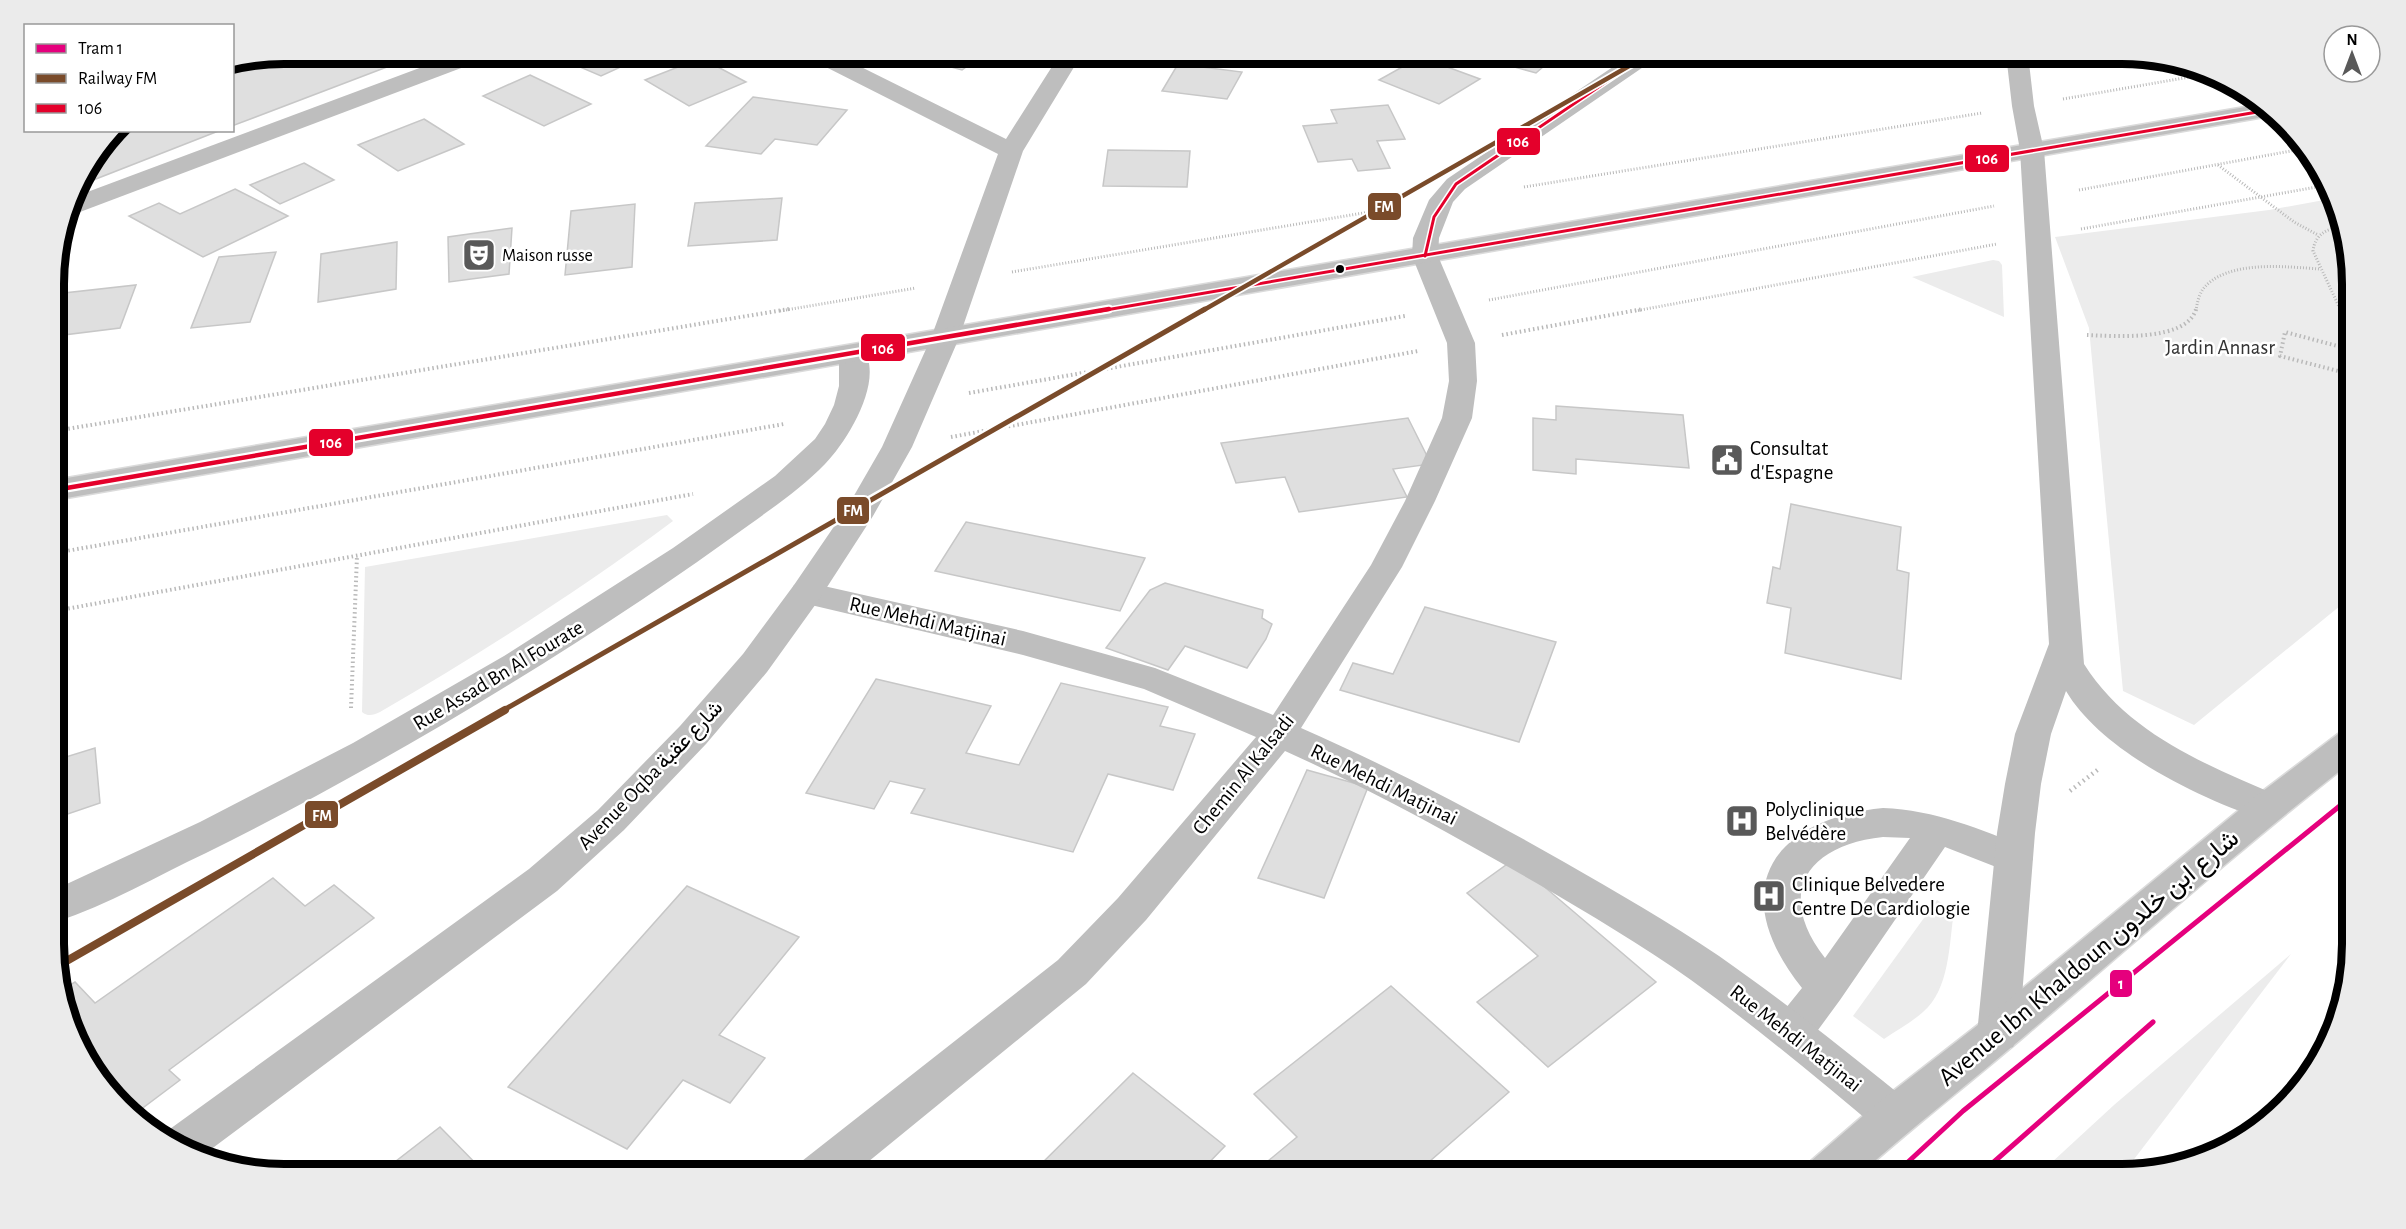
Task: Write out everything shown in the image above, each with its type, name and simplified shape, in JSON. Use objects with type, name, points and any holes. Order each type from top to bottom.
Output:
[{"type":"street","points":[[80,204],[450,64]]},
{"type":"street","points":[[838,64],[1011,151]]},
{"type":"street","name":"Avenue Oqba شارع عقبة","points":[[187,1142],[543,880],[611,820],[693,735],[755,663],[806,593],[862,509],[897,447],[945,338],[1011,151],[1065,64]]},
{"type":"street","points":[[1425,256],[1426,238],[1441,200],[1456,184],[1632,64]]},
{"type":"street","points":[[2018,64],[2023,106],[2032,150],[2067,665],[2076,684],[2091,704],[2117,729],[2157,756],[2268,807]]},
{"type":"street","points":[[64,488],[2258,112]]},
{"type":"street","name":"Chemin Al Kalsadi","points":[[831,1165],[1072,972],[1132,909],[1280,733],[1380,577],[1420,501],[1458,418],[1463,381],[1461,343],[1425,256]]},
{"type":"street","name":"Rue Assad Bn Al Fourate","points":[[64,902],[255,813],[349,764],[562,638],[699,546],[795,476],[832,436],[847,413],[854,392],[853,354]]},
{"type":"street","name":"Rue Mehdi Matjinai","points":[[806,593],[1023,643],[1155,680],[1371,774],[1480,832],[1601,902],[1703,967],[1792,1032],[1894,1116]]},
{"type":"street","points":[[1998,1034],[2023,784],[2033,734],[2064,647]]},
{"type":"street","name":"Avenue Ibn Khaldoun شارع ابن خلدون","points":[[1838,1165],[1894,1116],[1998,1034],[2268,807],[2342,750]]},
{"type":"street","points":[[1826,988],[1805,964],[1791,938],[1783,913],[1783,889],[1791,867],[1805,849],[1824,835],[1848,825],[1876,822],[1905,823],[1937,830],[2014,859]]},
{"type":"street","points":[[1792,1032],[1826,988],[1937,830]]},
{"type":"path","points":[[1522,187],[2193,76]]},
{"type":"path","points":[[919,401],[1447,308],[2295,150]]},
{"type":"path","points":[[2217,164],[2294,222],[2318,235]]},
{"type":"path","points":[[897,447],[2319,187]]},
{"type":"path","points":[[64,430],[1441,200]]},
{"type":"path","points":[[2334,228],[2318,235],[2313,243],[2313,251],[2342,311]]},
{"type":"path","points":[[2044,334],[2164,333],[2187,323],[2194,316],[2204,287],[2227,273],[2262,267],[2320,269]]},
{"type":"path","points":[[2342,347],[2285,332],[2280,356],[2342,372],[2342,384]]},
{"type":"path","points":[[64,552],[847,413]]},
{"type":"path","points":[[64,609],[703,492]]},
{"type":"path","points":[[349,764],[357,556]]},
{"type":"path","points":[[2065,796],[2102,766]]},
{"type":"green space","name":"Jardin Annasr","points":[[2325,200],[2340,256],[2342,284],[2342,604],[2194,725],[2123,691],[2089,328],[2055,237],[2269,210]]},
{"type":"green space","points":[[1993,260],[1999,261],[2002,265],[2004,317],[1912,277]]},
{"type":"green space","points":[[667,515],[673,521],[529,621],[380,712],[366,715],[362,712],[365,567]]},
{"type":"green space","points":[[1937,900],[1954,911],[1947,965],[1939,991],[1923,1012],[1884,1039],[1853,1016]]},
{"type":"green space","points":[[2291,954],[2130,1164],[2049,1165],[2114,1105]]},
{"type":"building","points":[[284,64],[395,64],[234,125],[234,71]]},
{"type":"building","points":[[573,64],[627,64],[601,76]]},
{"type":"building","points":[[686,64],[712,64],[746,82],[689,106],[645,80]]},
{"type":"building","points":[[940,64],[970,64],[962,70]]},
{"type":"building","points":[[1178,64],[1242,72],[1227,99],[1162,91]]},
{"type":"building","points":[[1408,64],[1439,64],[1480,79],[1439,104],[1379,80]]},
{"type":"building","points":[[1504,64],[1546,64],[1536,73]]},
{"type":"building","points":[[530,75],[591,104],[544,126],[483,96]]},
{"type":"building","points":[[753,97],[847,110],[817,145],[775,139],[761,154],[706,146]]},
{"type":"building","points":[[1388,105],[1405,139],[1377,141],[1390,168],[1358,171],[1352,159],[1318,162],[1303,126],[1337,123],[1331,110]]},
{"type":"building","points":[[424,119],[464,144],[398,171],[358,145]]},
{"type":"building","points":[[126,132],[216,132],[90,181]]},
{"type":"building","points":[[1108,150],[1190,151],[1187,187],[1103,186]]},
{"type":"building","points":[[304,163],[334,180],[280,204],[250,185]]},
{"type":"building","points":[[235,189],[288,216],[203,257],[129,216],[159,203],[180,214]]},
{"type":"building","points":[[782,198],[777,240],[688,246],[695,203]]},
{"type":"building","points":[[635,204],[632,267],[565,275],[571,211]]},
{"type":"building","name":"Maison russe","points":[[512,228],[509,274],[449,282],[448,237]]},
{"type":"building","points":[[397,242],[396,289],[318,302],[321,254]]},
{"type":"building","points":[[276,252],[250,322],[191,328],[219,257]]},
{"type":"building","points":[[136,285],[120,328],[64,335],[64,293]]},
{"type":"building","points":[[1556,406],[1683,415],[1689,468],[1576,459],[1576,474],[1533,470],[1533,418],[1556,420]]},
{"type":"building","points":[[1408,418],[1431,464],[1393,469],[1407,497],[1299,512],[1285,477],[1236,483],[1221,443]]},
{"type":"building","points":[[1791,504],[1901,527],[1897,570],[1909,573],[1901,679],[1785,653],[1791,608],[1767,603],[1773,567],[1780,569]]},
{"type":"building","points":[[966,522],[1145,558],[1120,611],[935,571]]},
{"type":"building","points":[[1165,583],[1263,610],[1262,618],[1272,624],[1266,639],[1247,668],[1185,646],[1168,670],[1106,648],[1150,590]]},
{"type":"building","points":[[1425,607],[1556,642],[1519,742],[1340,690],[1353,663],[1393,674]]},
{"type":"building","points":[[876,679],[991,706],[966,753],[1019,765],[1061,683],[1168,707],[1160,726],[1195,734],[1173,790],[1108,774],[1073,852],[911,813],[925,789],[890,781],[874,809],[806,793]]},
{"type":"building","points":[[95,748],[100,803],[64,815],[64,758]]},
{"type":"building","points":[[1307,770],[1368,787],[1324,898],[1258,878]]},
{"type":"building","points":[[1513,860],[1656,982],[1548,1067],[1477,1002],[1538,956],[1467,893]]},
{"type":"building","points":[[273,878],[305,906],[334,885],[374,918],[169,1070],[180,1080],[140,1110],[119,1090],[94,1055],[81,1029],[69,986],[75,982],[95,1003]]},
{"type":"building","points":[[687,886],[799,937],[719,1035],[765,1058],[730,1103],[683,1080],[627,1149],[508,1087]]},
{"type":"building","points":[[1391,986],[1509,1092],[1425,1165],[1263,1165],[1297,1137],[1254,1094]]},
{"type":"building","points":[[1133,1073],[1225,1146],[1207,1165],[1040,1165]]},
{"type":"building","points":[[440,1127],[477,1165],[391,1165]]},
{"type":"tram line","name":"1","points":[[1905,1165],[1963,1111],[2342,804]]},
{"type":"tram line","name":"1","points":[[1990,1165],[2153,1022]]},
{"type":"rail line","name":"FM","points":[[65,962],[1633,64]]},
{"type":"transit line","name":"106","points":[[1425,256],[1434,217],[1443,200],[1456,184],[1632,64]]},
{"type":"transit line","name":"106","points":[[64,488],[2258,112]]},
{"type":"place","name":"Maison russe","points":[[479,255]]},
{"type":"place","name":"Consultat d'Espagne","points":[[1727,460]]},
{"type":"place","name":"Polyclinique Belvédère","points":[[1742,821]]},
{"type":"place","name":"Clinique Belvedere Centre De Cardiologie","points":[[1769,896]]}]
